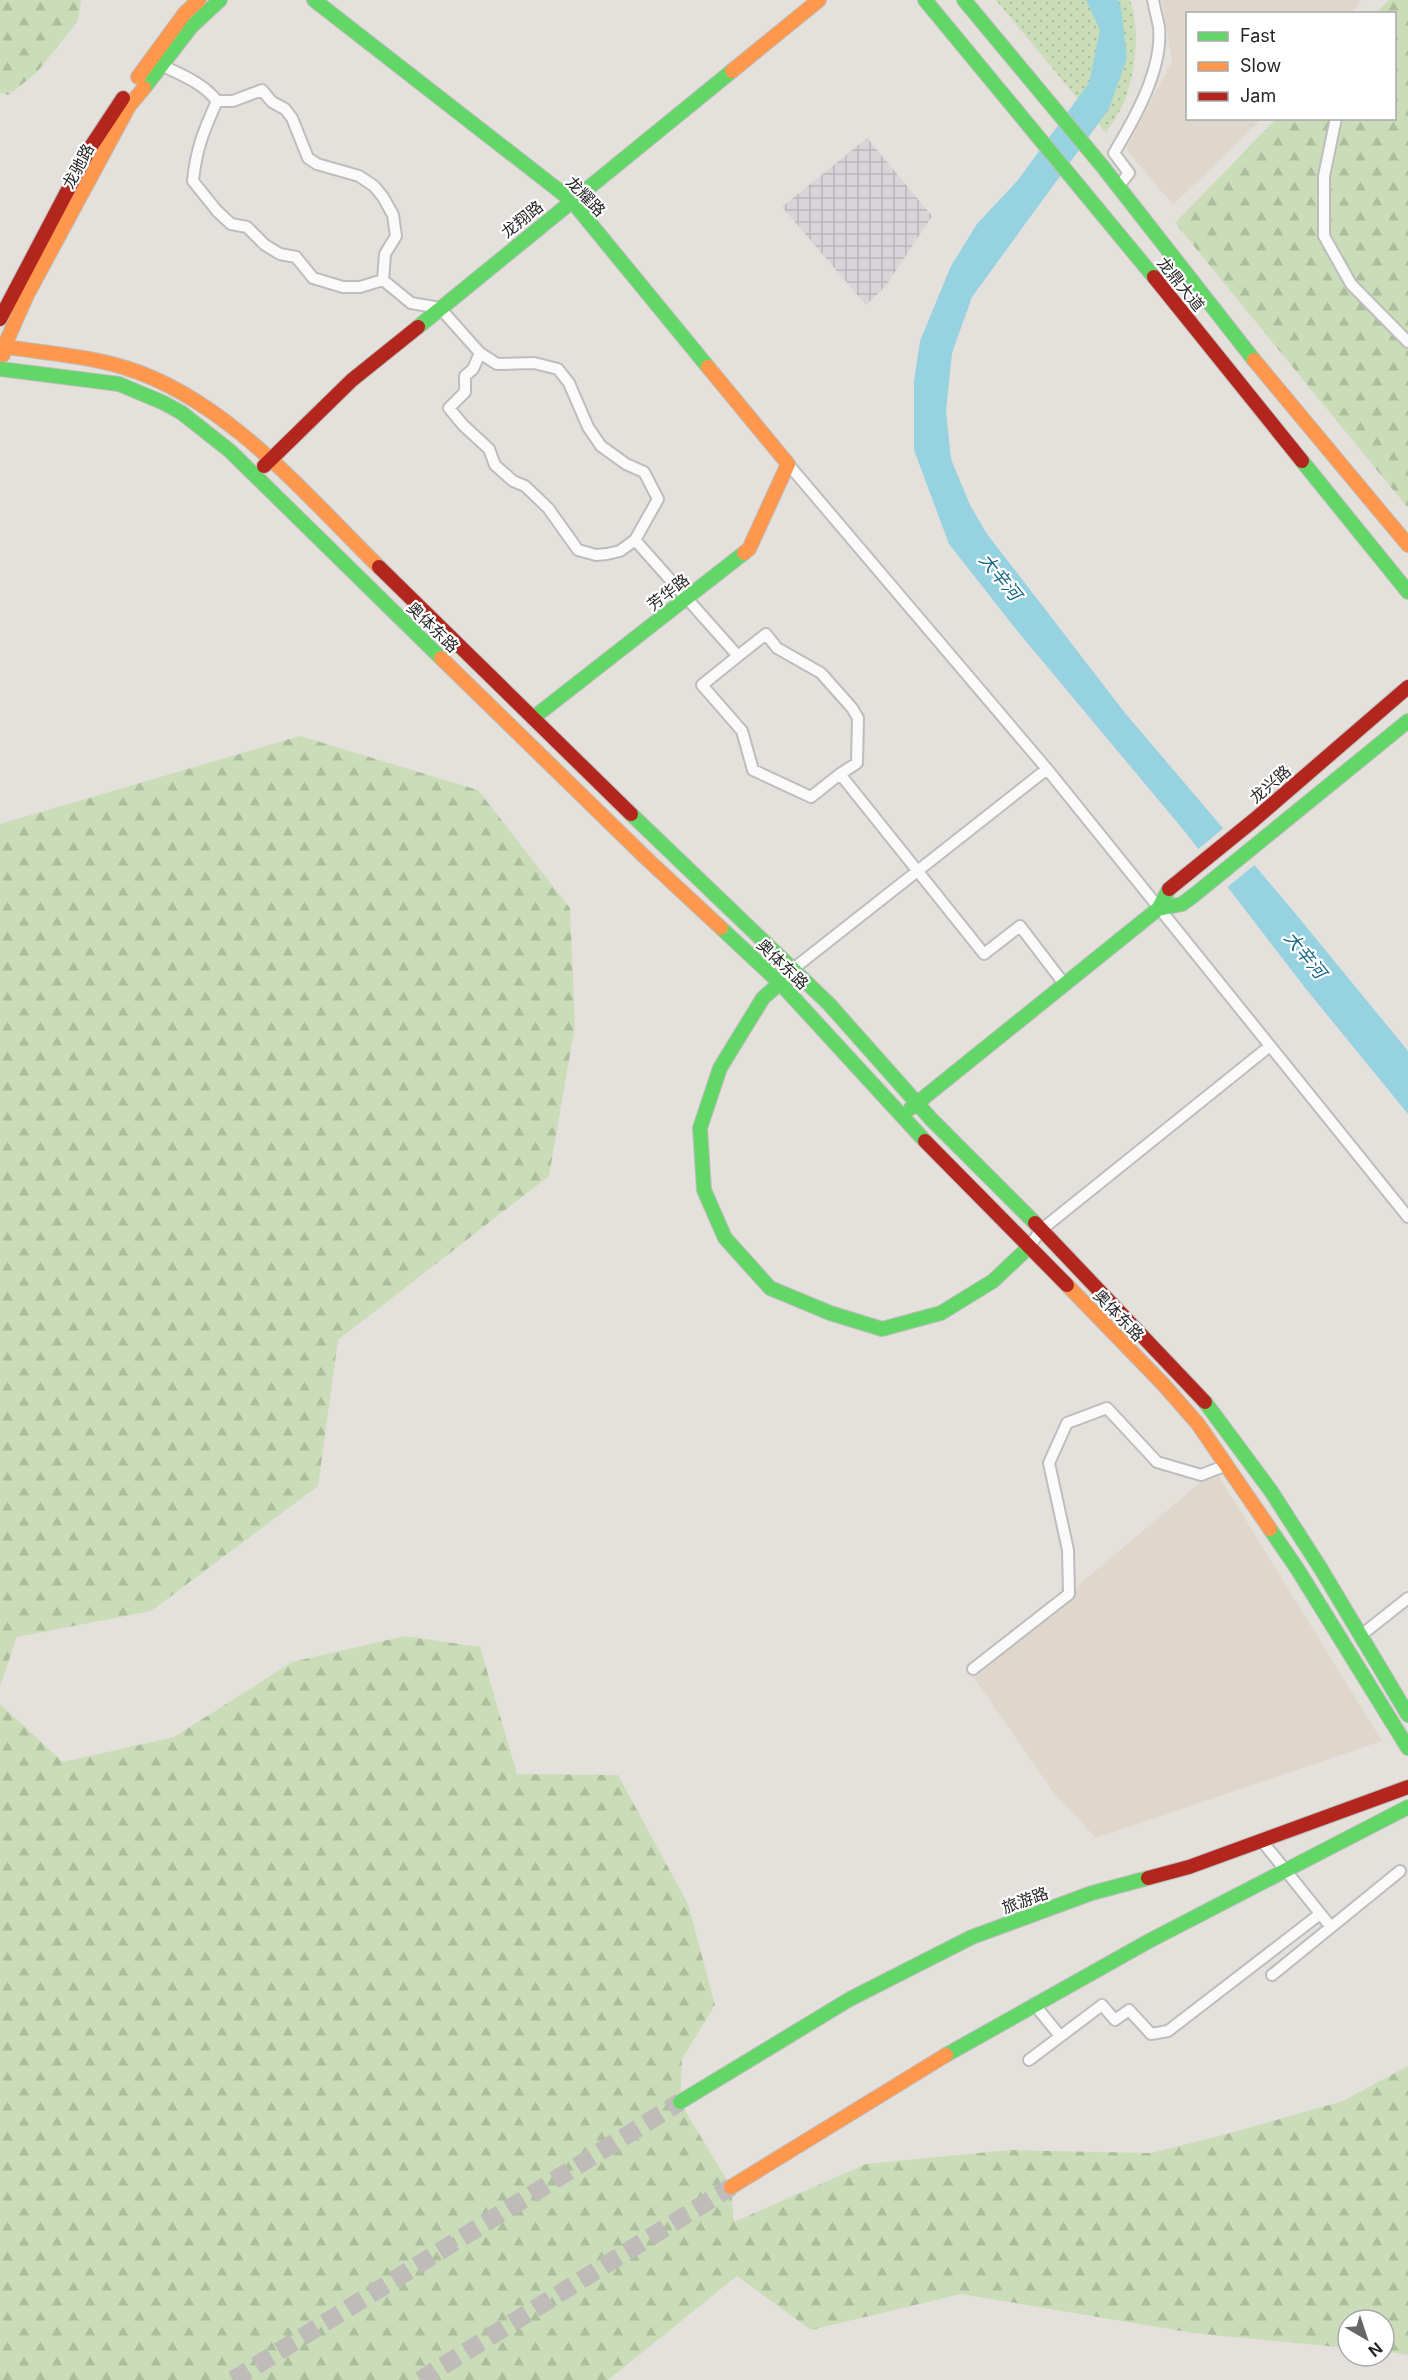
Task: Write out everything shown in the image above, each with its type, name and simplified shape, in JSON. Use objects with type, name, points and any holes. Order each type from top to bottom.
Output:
[{"type":"main road","name":"龙驰路","points":[[0,319],[90,148],[185,13],[198,0]]},
{"type":"main road","name":"龙驰路","points":[[0,369],[2,346],[27,295],[129,106],[191,27],[220,0]]},
{"type":"main road","name":"龙耀路","points":[[314,0],[571,200],[788,464]]},
{"type":"main road","name":"龙翔路","points":[[256,476],[352,380],[819,0]]},
{"type":"main road","name":"龙鼎大道","points":[[925,0],[1120,235],[1408,592]]},
{"type":"main road","name":"龙鼎大道","points":[[964,0],[1102,167],[1231,332],[1408,545]]},
{"type":"main road","points":[[2,346],[102,361],[151,376],[215,411],[270,460],[829,1004],[931,1119],[1208,1405],[1277,1500],[1408,1715]]},
{"type":"main road","name":"奥体东路","points":[[0,369],[56,374],[121,384],[163,401],[199,423],[228,446],[647,859],[780,983],[901,1116],[1163,1384],[1198,1424],[1298,1570],[1408,1748]]},
{"type":"main road","name":"芳华路","points":[[533,718],[749,549],[788,464]]},
{"type":"main road","name":"龙兴路","points":[[901,1116],[1158,909],[1170,888],[1254,820],[1408,687]]},
{"type":"main road","name":"龙兴路","points":[[1158,909],[1182,904],[1193,896],[1408,721]]},
{"type":"main road","points":[[780,983],[763,998],[720,1068],[700,1128],[704,1190],[725,1238],[770,1288],[830,1313],[882,1329],[941,1313],[993,1281],[1029,1247]]},
{"type":"main road","name":"旅游路","points":[[680,2102],[850,1999],[972,1937],[1092,1893],[1189,1867],[1408,1787]]},
{"type":"main road","points":[[731,2187],[848,2112],[1034,2004],[1152,1938],[1408,1807]]},
{"type":"street","points":[[1118,187],[1129,173],[1114,153],[1128,130],[1154,75],[1159,29],[1153,0]]},
{"type":"street","points":[[161,65],[197,83],[209,91],[217,101]]},
{"type":"street","points":[[217,101],[233,101],[262,90],[272,102],[285,109],[292,118],[308,158],[317,164],[358,176],[374,186],[393,215],[396,236],[385,254],[383,280]]},
{"type":"street","points":[[217,101],[201,136],[195,156],[193,181],[217,212],[231,224],[247,227],[265,245],[280,254],[296,257],[313,278],[344,287],[360,287],[383,280]]},
{"type":"street","points":[[1336,120],[1324,176],[1324,236],[1351,284],[1408,342]]},
{"type":"street","points":[[383,280],[411,303],[440,308],[480,353],[497,364],[534,363],[558,369],[569,383],[588,427],[601,446],[626,464],[644,472],[658,499],[635,540],[620,551],[607,554],[596,555],[578,550],[548,508],[525,486],[513,481],[495,465],[489,449],[463,425],[449,408],[465,392],[465,376],[473,369],[480,353]]},
{"type":"street","points":[[788,464],[1047,769],[1408,1217]]},
{"type":"street","points":[[635,540],[738,656]]},
{"type":"street","points":[[766,634],[777,648],[821,672],[839,691],[858,718],[857,763],[840,774],[811,797],[753,770],[742,731],[702,685],[766,634]]},
{"type":"street","points":[[780,983],[793,969],[1047,769]]},
{"type":"street","points":[[840,774],[984,954],[1020,926],[1065,985]]},
{"type":"street","points":[[1029,1247],[1041,1230],[1270,1046]]},
{"type":"street","points":[[973,1669],[1069,1594],[1068,1550],[1049,1463],[1067,1423],[1107,1408],[1157,1462],[1201,1475],[1227,1465]]},
{"type":"street","points":[[1360,1636],[1408,1598]]},
{"type":"street","points":[[1262,1841],[1331,1928]]},
{"type":"street","points":[[1272,1975],[1400,1871]]},
{"type":"street","points":[[1029,2060],[1102,2005],[1115,2019],[1129,2010],[1151,2034],[1168,2031],[1320,1914]]},
{"type":"street","points":[[1034,2004],[1060,2036]]},
{"type":"shaded area","points":[[1162,0],[1362,0],[1352,12],[1186,12],[1186,120],[1261,120],[1173,205],[1126,149],[1172,61]]},
{"type":"shaded area","points":[[867,138],[932,216],[885,287],[866,305],[782,207]]},
{"type":"shaded area","points":[[1215,1470],[1382,1741],[1096,1838],[1054,1793],[972,1675]]},
{"type":"green space","points":[[0,0],[81,0],[78,21],[37,72],[9,95],[0,93]]},
{"type":"green space","points":[[996,0],[1130,0],[1136,35],[1133,72],[1125,100],[1106,133]]},
{"type":"green space","points":[[1389,0],[1408,0],[1408,508],[1175,223],[1275,120],[1396,120],[1396,12],[1377,12]]},
{"type":"green space","points":[[300,736],[478,790],[570,908],[575,1025],[549,1176],[338,1340],[318,1486],[151,1611],[17,1637],[0,1686],[0,824]]},
{"type":"green space","points":[[405,1636],[480,1647],[517,1774],[618,1775],[688,1904],[715,2005],[682,2059],[680,2102],[731,2187],[734,2222],[866,2164],[1010,2150],[1151,2153],[1343,2101],[1408,2066],[1408,2355],[1396,2353],[1396,2308],[1336,2308],[1336,2347],[1193,2333],[961,2294],[811,2330],[737,2276],[608,2380],[0,2380],[0,1704],[63,1762],[174,1737],[292,1662]]},
{"type":"water","name":"大辛河","points":[[1086,0],[1118,0],[1121,7],[1127,58],[1109,109],[972,297],[952,353],[946,411],[951,459],[970,505],[987,534],[1125,713],[1290,907],[1408,1051],[1408,1114],[1306,989],[1186,833],[1019,633],[949,544],[914,450],[914,381],[920,341],[951,266],[977,224],[1018,180],[1089,83],[1100,30]]},
{"type":"pier","points":[[1226,826],[1257,863],[1225,889],[1196,851]]},
{"type":"tunnel","points":[[233,2380],[680,2102]]},
{"type":"tunnel","points":[[420,2380],[731,2187]]},
{"type":"traffic: fast","points":[[144,88],[191,27],[220,0]]},
{"type":"traffic: fast","points":[[314,0],[571,200],[708,367]]},
{"type":"traffic: fast","points":[[925,0],[1154,277]]},
{"type":"traffic: fast","points":[[964,0],[1103,167],[1254,360]]},
{"type":"traffic: fast","points":[[418,327],[732,71]]},
{"type":"traffic: fast","points":[[0,369],[119,384],[182,413],[230,451],[441,658]]},
{"type":"traffic: fast","points":[[1302,461],[1408,592]]},
{"type":"traffic: fast","points":[[533,718],[744,553]]},
{"type":"traffic: fast","points":[[1158,909],[1182,904],[1193,896],[1408,721]]},
{"type":"traffic: fast","points":[[631,814],[829,1004],[931,1119],[1035,1223]]},
{"type":"traffic: fast","points":[[911,1108],[1158,909],[1169,889]]},
{"type":"traffic: fast","points":[[721,928],[780,983],[925,1141]]},
{"type":"traffic: fast","points":[[780,983],[763,998],[720,1068],[700,1128],[704,1190],[725,1238],[770,1288],[830,1313],[882,1329],[941,1313],[993,1281],[1029,1247]]},
{"type":"traffic: fast","points":[[1205,1402],[1271,1491],[1321,1569],[1408,1715]]},
{"type":"traffic: fast","points":[[1270,1529],[1298,1570],[1408,1748]]},
{"type":"traffic: fast","points":[[946,2055],[1149,1941],[1408,1807]]},
{"type":"traffic: fast","points":[[680,2102],[850,1999],[972,1937],[1092,1893],[1148,1878]]},
{"type":"traffic: slow","points":[[138,77],[185,13],[199,0]]},
{"type":"traffic: slow","points":[[732,71],[819,0]]},
{"type":"traffic: slow","points":[[3,355],[4,347],[27,295],[129,106],[144,88]]},
{"type":"traffic: slow","points":[[0,346],[111,364],[163,382],[197,402],[263,452],[379,567]]},
{"type":"traffic: slow","points":[[1254,360],[1408,545]]},
{"type":"traffic: slow","points":[[708,367],[788,464],[749,549],[744,553]]},
{"type":"traffic: slow","points":[[441,658],[721,928]]},
{"type":"traffic: slow","points":[[1067,1285],[1163,1384],[1198,1424],[1270,1529]]},
{"type":"traffic: slow","points":[[731,2187],[946,2055]]},
{"type":"traffic: jam","points":[[0,319],[90,148],[123,98]]},
{"type":"traffic: jam","points":[[1154,277],[1302,461]]},
{"type":"traffic: jam","points":[[264,466],[352,380],[418,327]]},
{"type":"traffic: jam","points":[[379,567],[631,814]]},
{"type":"traffic: jam","points":[[1169,889],[1254,820],[1408,687]]},
{"type":"traffic: jam","points":[[925,1141],[1067,1285]]},
{"type":"traffic: jam","points":[[1035,1223],[1205,1402]]},
{"type":"traffic: jam","points":[[1148,1878],[1189,1867],[1408,1787]]}]
